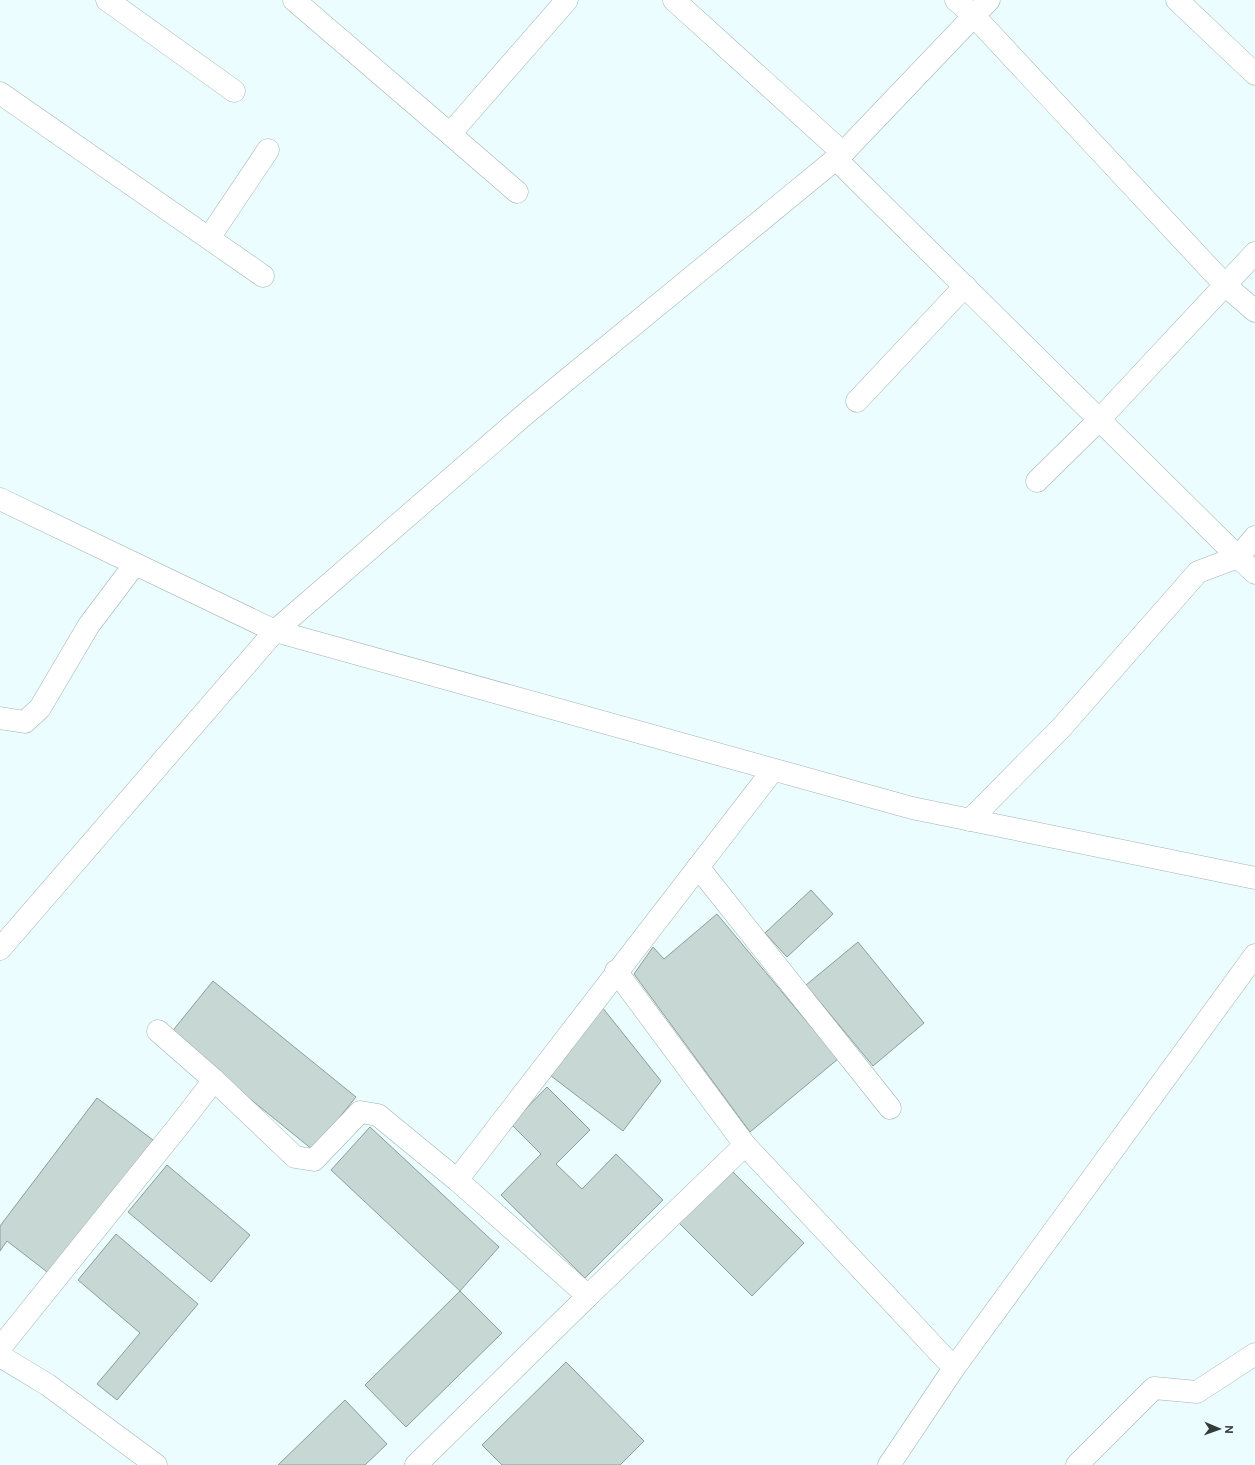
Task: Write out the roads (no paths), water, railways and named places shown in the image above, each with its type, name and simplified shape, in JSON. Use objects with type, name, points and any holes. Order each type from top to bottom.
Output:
[{"type":"street","points":[[294,0],[517,192]]},
{"type":"street","points":[[450,134],[567,0]]},
{"type":"street","points":[[674,0],[839,156],[965,286],[1238,558],[1255,573]]},
{"type":"street","points":[[956,0],[974,16],[1225,285],[1255,311]]},
{"type":"street","points":[[0,949],[275,631],[530,410],[839,156],[989,0]]},
{"type":"street","points":[[1177,0],[1255,74]]},
{"type":"street","points":[[116,3],[234,91]]},
{"type":"street","points":[[0,93],[263,276]]},
{"type":"street","points":[[209,238],[268,150]]},
{"type":"street","points":[[1037,481],[1099,420],[1255,253]]},
{"type":"street","points":[[857,401],[965,286]]},
{"type":"street","points":[[0,499],[275,631],[912,808],[1255,878]]},
{"type":"street","points":[[970,820],[1061,728],[1198,572],[1238,558],[1255,537]]},
{"type":"street","points":[[0,718],[25,722],[40,708],[89,625],[135,564]]},
{"type":"street","points":[[457,1180],[773,770]]},
{"type":"street","points":[[698,867],[890,1108]]},
{"type":"street","points":[[889,1465],[954,1368],[1255,955]]},
{"type":"street","points":[[616,972],[745,1145],[954,1368]]},
{"type":"street","points":[[158,1031],[214,1080],[295,1157],[314,1160],[360,1112],[378,1115],[457,1180],[588,1296]]},
{"type":"street","points":[[0,1348],[214,1080]]},
{"type":"street","points":[[416,1465],[588,1296],[745,1145]]},
{"type":"street","points":[[1077,1465],[1154,1388],[1197,1392],[1255,1354]]},
{"type":"street","points":[[0,1356],[48,1385],[156,1465]]}]
